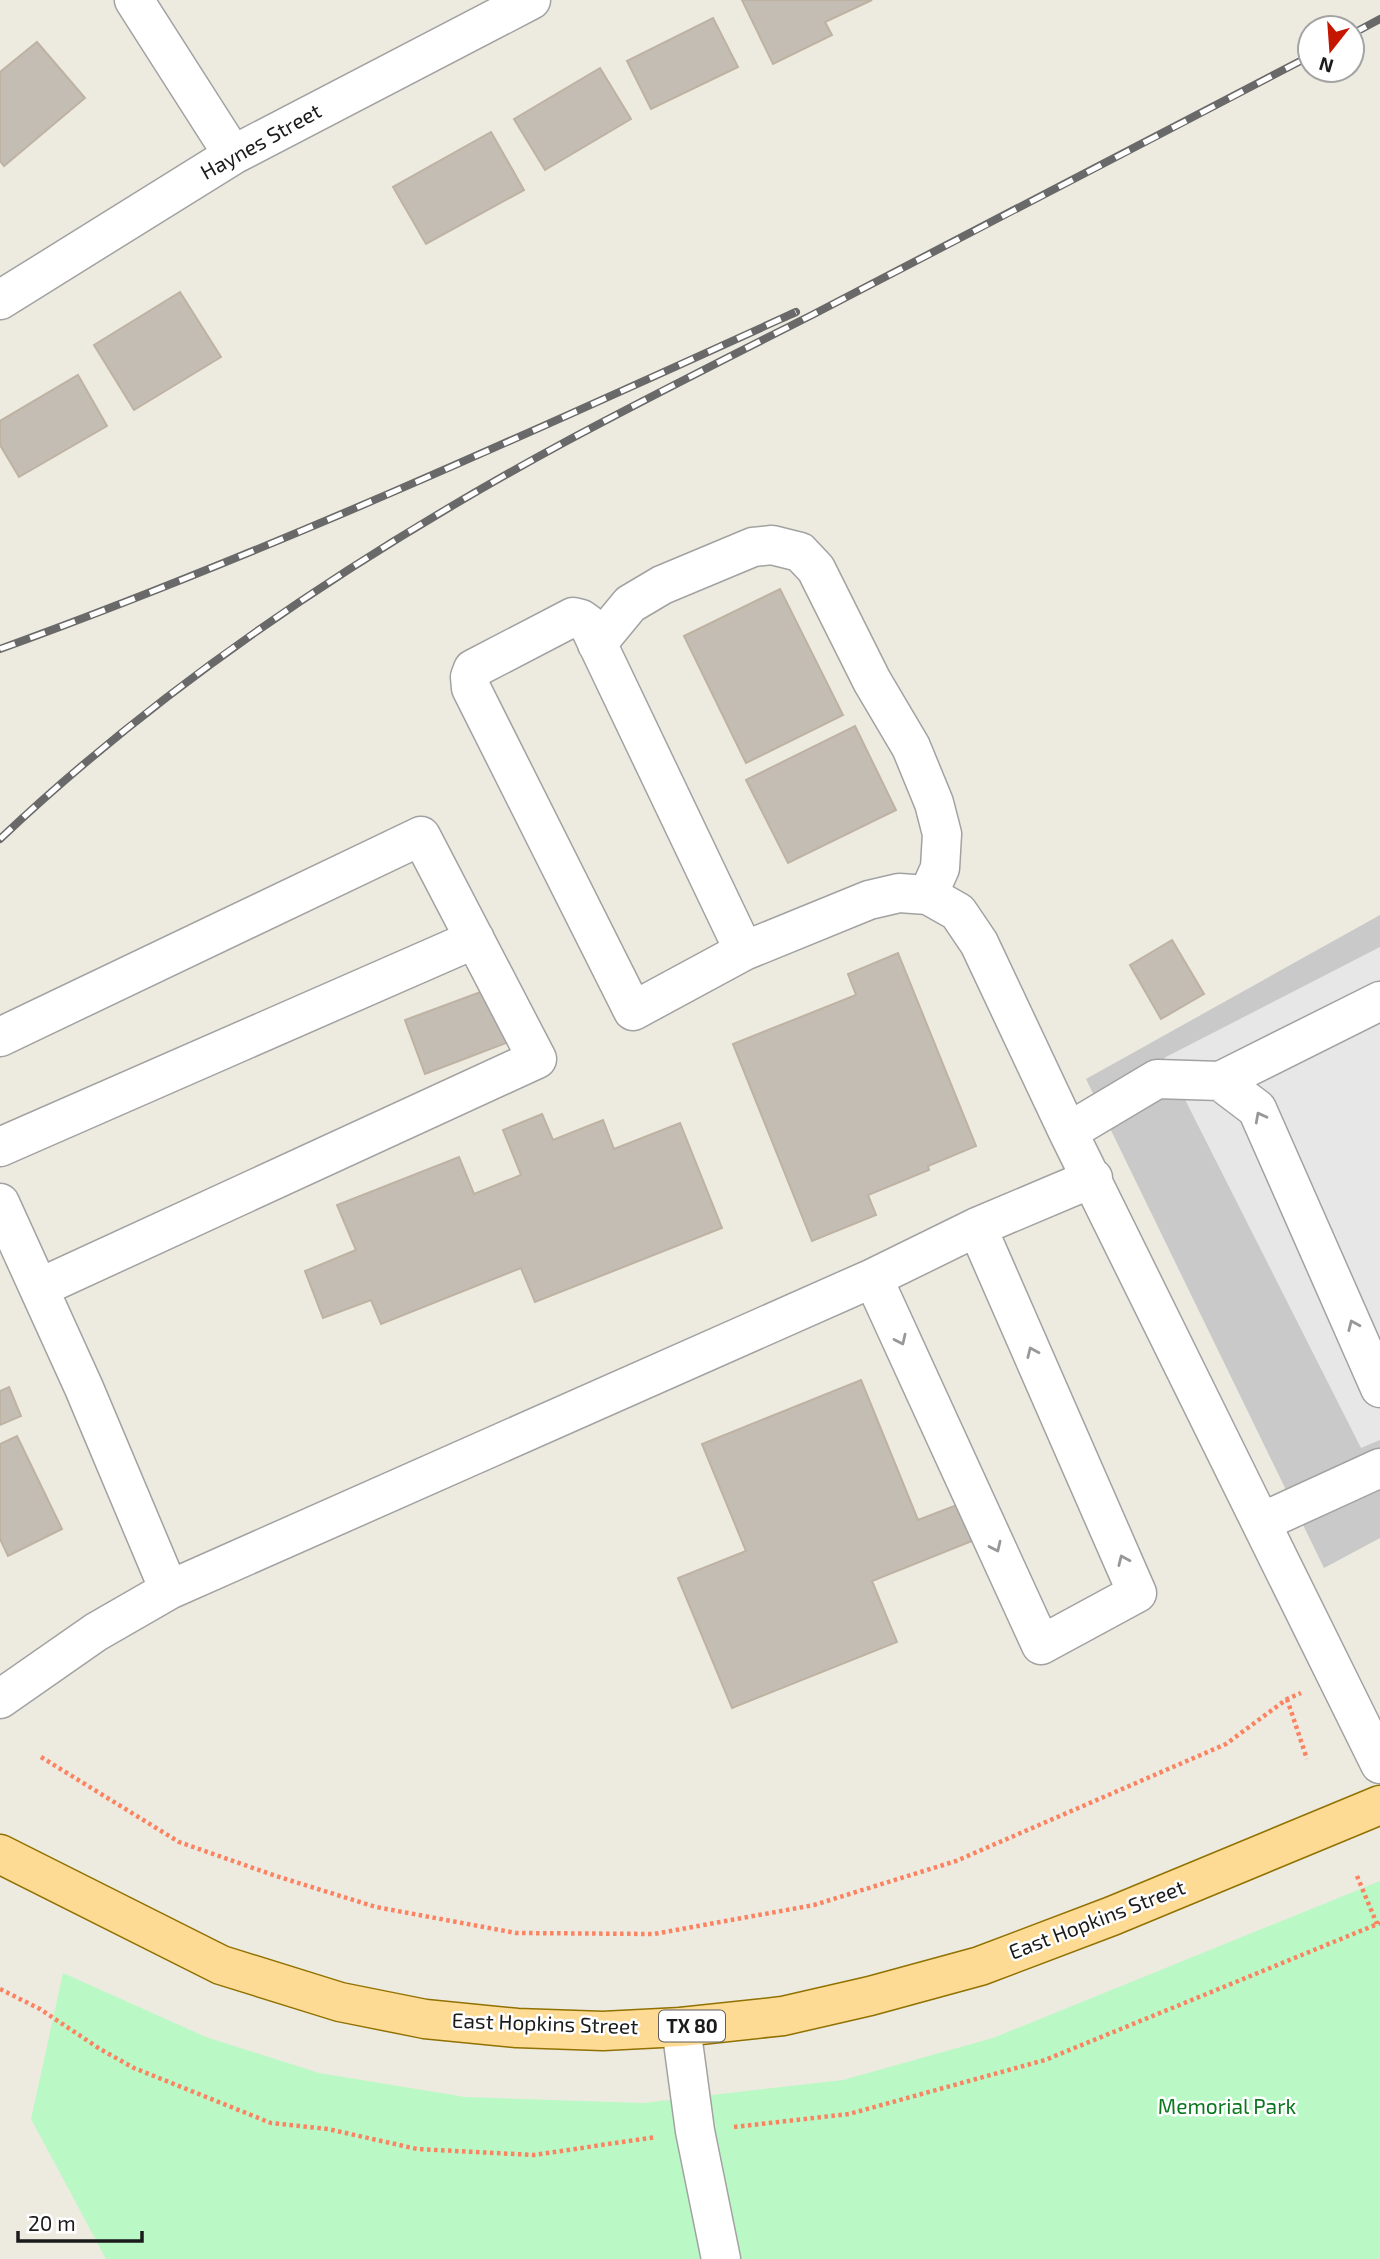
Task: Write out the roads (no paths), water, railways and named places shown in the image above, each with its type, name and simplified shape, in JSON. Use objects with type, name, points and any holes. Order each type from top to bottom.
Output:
[{"type":"main road","name":"East Hopkins Street","points":[[0,1854],[221,1965],[340,2002],[425,2019],[517,2028],[603,2031],[681,2027],[783,2016],[980,1966],[1112,1916],[1380,1805]]},
{"type":"street","points":[[134,0],[233,155]]},
{"type":"street","name":"Haynes Street","points":[[0,300],[233,155],[531,0]]},
{"type":"street","points":[[597,644],[630,604],[662,585],[753,547],[772,545],[800,552],[816,569],[872,681],[911,747],[934,803],[942,834],[940,868],[928,895]]},
{"type":"street","points":[[744,951],[588,624],[573,617],[474,669],[470,677],[471,688],[633,1011],[744,951],[869,900],[900,893],[928,895],[958,912],[979,943],[1068,1132],[1380,1764]]},
{"type":"street","points":[[0,1037],[421,836],[537,1059],[39,1287]]},
{"type":"street","points":[[0,1147],[475,939]]},
{"type":"street","points":[[1068,1132],[1157,1079],[1220,1081],[1380,1001]]},
{"type":"street","points":[[1220,1081],[1257,1109],[1380,1388]]},
{"type":"street","points":[[0,1699],[96,1632],[169,1590],[1093,1178]]},
{"type":"street","points":[[0,1203],[84,1388],[169,1590]]},
{"type":"street","points":[[873,1278],[1041,1645],[1137,1593],[978,1227]]},
{"type":"street","points":[[1262,1522],[1380,1468]]},
{"type":"street","points":[[681,2027],[695,2132],[722,2259]]},
{"type":"railway","points":[[1366,26],[1380,19]]},
{"type":"railway","points":[[0,839],[64,781],[199,673],[270,622],[415,528],[596,426],[1296,63]]},
{"type":"railway","points":[[0,649],[302,531],[796,312]]},
{"type":"park label","name":"Memorial Park","points":[[1227,2107]]}]
